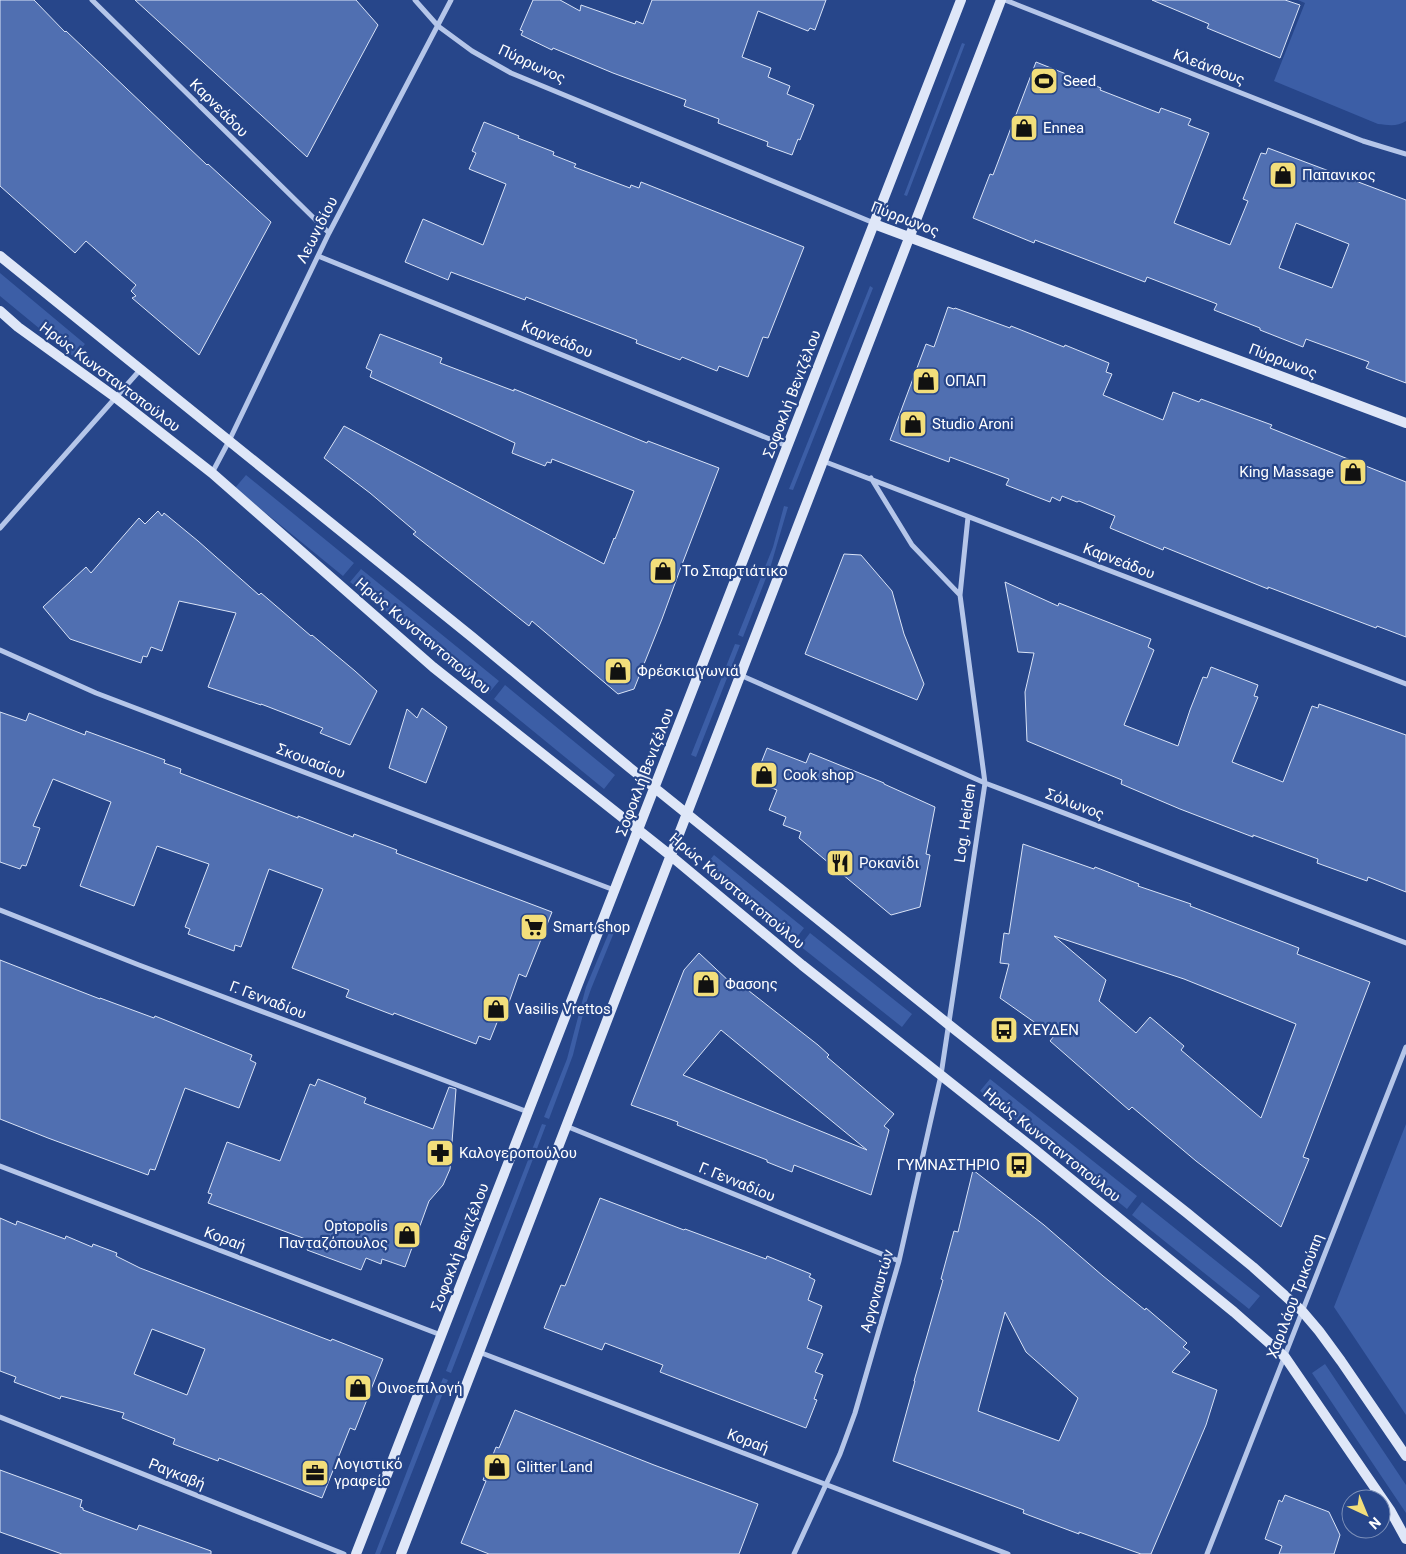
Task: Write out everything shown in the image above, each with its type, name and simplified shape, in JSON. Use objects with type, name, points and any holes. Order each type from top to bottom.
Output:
[{"type":"street","name":"Καρνεάδου","points":[[92,0],[328,233]]},
{"type":"street","name":"Πύρρωνος","points":[[415,0],[438,26],[472,51],[511,74],[874,224],[1406,423]]},
{"type":"street","name":"Λεωνιδίου","points":[[212,473],[229,442],[328,233],[451,0]]},
{"type":"street","name":"Σοφοκλή Βενιζέλου","points":[[356,1554],[962,0]]},
{"type":"street","points":[[401,1554],[1001,0]]},
{"type":"street","name":"Κλεάνθους","points":[[1005,0],[1363,141],[1406,154]]},
{"type":"street","name":"Ηρώς Κωνσταντοπούλου","points":[[0,256],[948,1024],[1187,1212],[1252,1267],[1302,1312],[1341,1361],[1406,1456]]},
{"type":"street","name":"Καρνεάδου","points":[[318,256],[788,446]]},
{"type":"street","name":"Ηρώς Κωνσταντοπούλου","points":[[0,312],[115,397],[212,473],[433,667],[671,856],[802,965],[1227,1306],[1284,1356],[1390,1510],[1406,1539]]},
{"type":"street","points":[[0,528],[140,370]]},
{"type":"street","name":"Καρνεάδου","points":[[823,460],[1406,684]]},
{"type":"street","points":[[871,478],[912,545],[960,595]]},
{"type":"street","name":"Log. Heiden","points":[[948,1024],[985,783],[960,595],[968,517]]},
{"type":"street","name":"Σκουασίου","points":[[0,650],[96,693],[615,890]]},
{"type":"street","name":"Σόλωνος","points":[[740,675],[985,783],[1406,943]]},
{"type":"street","name":"Γ. Γενναδίου","points":[[0,910],[139,965],[528,1112]]},
{"type":"street","name":"Αργοναυτών","points":[[794,1554],[827,1485],[855,1413],[899,1260],[941,1075],[948,1024]]},
{"type":"street","name":"Χαριλάου Τρικούπη","points":[[1207,1554],[1406,1047]]},
{"type":"street","name":"Γ. Γενναδίου","points":[[566,1126],[899,1260]]},
{"type":"street","name":"Κοραή","points":[[0,1166],[441,1335]]},
{"type":"street","name":"Κοραή","points":[[479,1352],[1008,1554]]},
{"type":"street","name":"Ραγκαβή","points":[[0,1417],[344,1554]]},
{"type":"shaded area","points":[[1298,0],[1406,0],[1406,121],[1396,125],[1378,124],[1274,81],[1305,3]]},
{"type":"shaded area","points":[[962,43],[965,44],[907,196],[904,195]]},
{"type":"shaded area","points":[[0,273],[85,344],[74,357],[0,296]]},
{"type":"shaded area","points":[[870,286],[873,288],[793,490],[789,489]]},
{"type":"shaded area","points":[[246,475],[354,563],[343,576],[235,488]]},
{"type":"shaded area","points":[[784,506],[788,507],[771,565],[743,637],[738,635],[773,547]]},
{"type":"shaded area","points":[[361,569],[499,681],[488,694],[350,582]]},
{"type":"shaded area","points":[[735,644],[740,645],[696,757],[691,755]]},
{"type":"shaded area","points":[[505,685],[615,775],[604,789],[494,699]]},
{"type":"shaded area","points":[[714,855],[804,928],[794,941],[703,868]]},
{"type":"shaded area","points":[[613,923],[617,925],[585,1006],[573,1055],[549,1119],[544,1117],[567,1059],[586,987]]},
{"type":"shaded area","points":[[810,933],[912,1014],[902,1027],[800,946]]},
{"type":"shaded area","points":[[990,1079],[1137,1196],[1127,1209],[980,1091]]},
{"type":"shaded area","points":[[542,1124],[546,1125],[451,1373],[446,1371]]},
{"type":"shaded area","points":[[1406,1124],[1406,1415],[1334,1307]]},
{"type":"shaded area","points":[[1142,1202],[1260,1296],[1249,1309],[1132,1215]]},
{"type":"shaded area","points":[[1325,1364],[1406,1485],[1406,1513],[1391,1489],[1312,1373]]},
{"type":"shaded area","points":[[443,1378],[448,1380],[380,1554],[375,1554]]},
{"type":"building","points":[[0,0],[34,0],[65,32],[271,222],[199,355],[132,298],[136,296],[131,291],[136,285],[86,241],[75,253],[0,186]]},
{"type":"building","points":[[135,0],[356,0],[378,25],[307,157]]},
{"type":"building","points":[[533,0],[560,0],[580,11],[581,5],[635,24],[636,21],[643,24],[652,0],[826,0],[815,30],[810,28],[808,31],[758,11],[742,57],[771,68],[768,77],[790,86],[787,94],[814,105],[792,155],[767,146],[768,142],[718,123],[719,119],[684,106],[686,100],[553,48],[552,50],[521,35],[523,31],[520,30]]},
{"type":"building","points":[[1152,0],[1285,0],[1300,5],[1280,58],[1207,28],[1209,24]]},
{"type":"building","points":[[1036,62],[1159,113],[1161,108],[1191,119],[1188,125],[1209,133],[1174,223],[1230,245],[1248,201],[1243,199],[1261,153],[1266,154],[1268,148],[1406,200],[1406,383],[1366,368],[1369,362],[1306,339],[1303,347],[1260,330],[1260,328],[1214,310],[1217,304],[1147,277],[1145,282],[1035,240],[1034,243],[973,218],[990,174],[993,175]],"holes":[[[1296,223],[1349,244],[1332,288],[1279,268]]]},
{"type":"building","points":[[484,122],[554,152],[553,155],[576,164],[574,167],[630,188],[631,185],[639,188],[641,182],[804,247],[768,338],[763,337],[748,377],[719,366],[717,371],[682,357],[680,360],[636,343],[637,340],[526,297],[525,300],[451,272],[448,280],[405,262],[423,219],[483,245],[506,184],[469,169],[476,153],[472,151]]},
{"type":"building","points":[[948,307],[1010,328],[1011,326],[1109,363],[1106,372],[1112,374],[1103,395],[1163,420],[1173,392],[1199,402],[1201,399],[1272,425],[1270,428],[1406,482],[1406,637],[1377,626],[1376,628],[1268,587],[1268,589],[1164,547],[1163,550],[1110,528],[1115,516],[1079,501],[1077,502],[1062,496],[1060,501],[1052,497],[1050,502],[1006,485],[1009,479],[950,457],[949,462],[890,440],[926,344],[934,347]]},
{"type":"building","points":[[380,334],[442,358],[440,363],[514,391],[514,389],[647,443],[648,441],[719,468],[634,689],[618,694],[532,621],[529,626],[413,534],[416,532],[370,493],[324,458],[344,426],[604,564],[634,491],[552,459],[551,463],[547,462],[545,466],[512,453],[515,443],[370,377],[372,371],[366,368]]},
{"type":"building","points":[[158,511],[162,516],[164,513],[259,595],[261,593],[377,691],[350,745],[320,733],[323,728],[261,704],[208,687],[236,613],[179,601],[162,651],[151,647],[147,657],[143,656],[141,663],[70,639],[43,607],[86,567],[91,573],[139,518],[145,524]]},
{"type":"building","points":[[844,554],[861,555],[892,591],[904,634],[924,684],[917,700],[805,654]]},
{"type":"building","points":[[1005,582],[1058,606],[1059,603],[1151,639],[1148,647],[1154,650],[1124,725],[1178,746],[1203,677],[1207,678],[1211,667],[1258,685],[1254,696],[1258,697],[1232,762],[1283,782],[1312,706],[1318,708],[1319,704],[1406,735],[1406,892],[1368,877],[1367,881],[1317,863],[1318,859],[1180,809],[1121,784],[1122,780],[1027,741],[1025,692],[1034,653],[1018,652]]},
{"type":"building","points":[[422,708],[447,727],[426,783],[389,768],[407,709],[417,718]]},
{"type":"building","points":[[0,712],[26,721],[29,713],[85,735],[86,731],[165,760],[164,763],[181,769],[180,773],[298,818],[298,816],[353,837],[354,834],[397,850],[396,853],[552,912],[526,977],[519,974],[502,1022],[498,1020],[490,1040],[479,1036],[476,1044],[346,997],[349,990],[292,968],[323,889],[269,869],[241,947],[235,945],[234,951],[188,934],[190,929],[185,927],[209,864],[157,846],[134,906],[80,886],[111,802],[53,779],[33,826],[40,828],[26,866],[22,865],[20,869],[0,862]]},
{"type":"building","points":[[767,748],[806,763],[810,753],[884,783],[935,807],[926,854],[930,855],[920,907],[891,915],[799,838],[801,832],[783,825],[786,817],[769,810],[777,790],[754,781]]},
{"type":"building","points":[[1023,844],[1094,869],[1095,867],[1139,884],[1138,886],[1191,904],[1190,906],[1299,948],[1297,954],[1370,982],[1303,1157],[1309,1159],[1281,1227],[1196,1161],[1132,1107],[1129,1110],[1050,1041],[1054,1036],[1000,998],[1009,964],[1000,963],[1004,933],[1009,934]],"holes":[[[1054,936],[1184,979],[1296,1024],[1261,1118],[1181,1050],[1184,1046],[1150,1017],[1136,1033],[1099,1001],[1106,980]]]},
{"type":"building","points":[[699,953],[732,984],[735,980],[818,1045],[829,1055],[827,1057],[894,1114],[884,1126],[889,1130],[871,1195],[794,1165],[792,1172],[767,1162],[767,1160],[677,1125],[678,1122],[631,1105],[684,970]],"holes":[[[721,1030],[867,1150],[683,1075]]]},
{"type":"building","points":[[0,960],[100,999],[154,1018],[155,1016],[252,1055],[250,1060],[256,1063],[239,1108],[185,1088],[155,1170],[150,1169],[148,1175],[0,1119]]},
{"type":"building","points":[[318,1079],[366,1098],[364,1103],[433,1129],[449,1087],[456,1089],[450,1169],[443,1185],[429,1201],[405,1267],[382,1259],[381,1264],[366,1258],[361,1270],[307,1250],[311,1241],[208,1203],[212,1194],[208,1193],[227,1142],[280,1161],[310,1084],[315,1086]]},
{"type":"building","points":[[973,1170],[1044,1225],[1103,1276],[1145,1310],[1146,1308],[1187,1343],[1183,1347],[1190,1352],[1172,1372],[1217,1390],[1206,1425],[1151,1554],[1141,1554],[1079,1532],[1079,1534],[1023,1513],[1024,1510],[893,1461],[943,1280],[941,1279],[954,1231],[958,1232]],"holes":[[[1005,1312],[1026,1352],[1078,1398],[1059,1441],[978,1411]]]},
{"type":"building","points":[[600,1198],[766,1259],[767,1256],[811,1274],[809,1277],[815,1280],[808,1300],[822,1306],[807,1348],[823,1354],[815,1372],[823,1375],[814,1399],[817,1400],[806,1428],[660,1372],[663,1365],[605,1343],[602,1350],[544,1328],[561,1285],[565,1286]]},
{"type":"building","points":[[0,1218],[16,1225],[17,1221],[65,1239],[66,1236],[92,1247],[93,1244],[117,1253],[116,1256],[140,1268],[383,1359],[355,1430],[350,1428],[322,1498],[219,1458],[218,1461],[173,1444],[175,1439],[122,1418],[124,1413],[61,1396],[60,1399],[14,1382],[16,1377],[0,1371]],"holes":[[[152,1329],[205,1349],[187,1395],[134,1374]]]},
{"type":"building","points":[[515,1410],[758,1504],[739,1554],[489,1554],[461,1543],[486,1481],[483,1480],[496,1447],[499,1448]]},
{"type":"building","points":[[0,1470],[82,1500],[80,1507],[83,1510],[137,1530],[139,1525],[211,1551],[211,1554],[62,1554],[0,1532]]},
{"type":"building","points":[[1285,1495],[1329,1512],[1340,1535],[1334,1554],[1279,1554],[1282,1546],[1265,1539],[1279,1500],[1282,1502]]},
{"type":"place","name":"Seed","points":[[1044,81]]},
{"type":"place","name":"Ennea","points":[[1024,128]]},
{"type":"place","name":"Παπανικος","points":[[1283,175]]},
{"type":"place","name":"ΟΠΑΠ","points":[[926,381]]},
{"type":"place","name":"Studio Aroni","points":[[913,424]]},
{"type":"place","name":"King Massage","points":[[1353,472]]},
{"type":"place","name":"Το Σπαρτιάτικο","points":[[663,571]]},
{"type":"place","name":"Φρέσκια γωνιά","points":[[618,671]]},
{"type":"place","name":"Cook shop","points":[[764,775]]},
{"type":"place","name":"Ροκανίδι","points":[[840,863]]},
{"type":"place","name":"Smart shop","points":[[534,927]]},
{"type":"place","name":"Φασοης","points":[[706,984]]},
{"type":"place","name":"Vasilis Vrettos","points":[[496,1009]]},
{"type":"place","name":"ΧΕΥΔΕΝ","points":[[1004,1030]]},
{"type":"place","name":"Καλογεροπούλου","points":[[440,1153]]},
{"type":"place","name":"ΓΥΜΝΑΣΤΗΡΙΟ","points":[[1019,1165]]},
{"type":"place","name":"Optopolis Πανταζόπουλος","points":[[407,1235]]},
{"type":"place","name":"Οινοεπιλογή","points":[[358,1388]]},
{"type":"place","name":"Glitter Land","points":[[497,1467]]},
{"type":"place","name":"Λογιστικό γραφείο","points":[[315,1473]]}]
